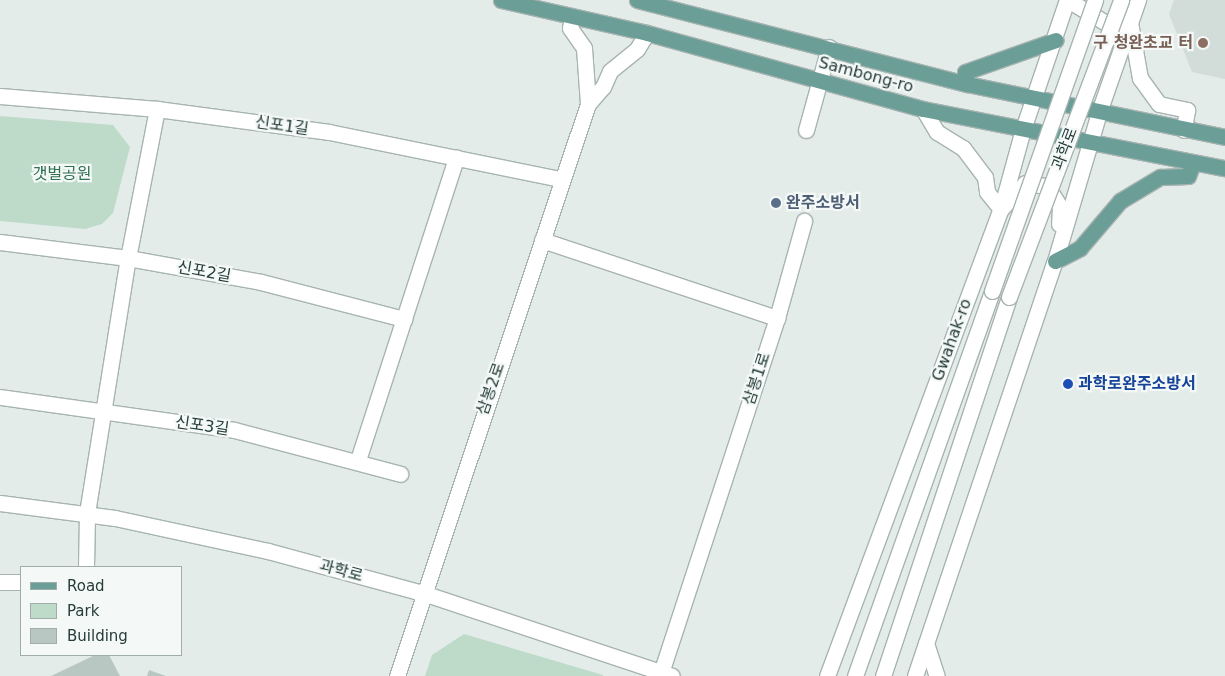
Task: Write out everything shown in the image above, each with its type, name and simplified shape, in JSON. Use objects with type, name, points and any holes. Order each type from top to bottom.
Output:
[{"type":"main road","name":"Sambong-ro","points":[[501,0],[647,33],[923,109],[1225,168]]},
{"type":"main road","name":"Sambong-ro","points":[[637,0],[829,47],[967,84],[1225,137]]},
{"type":"main road","points":[[967,84],[965,72],[1056,40]]},
{"type":"main road","points":[[1055,262],[1080,248],[1120,201],[1160,177],[1188,176],[1193,163]]},
{"type":"street","points":[[1068,0],[1106,23],[1130,22]]},
{"type":"street","name":"Gwahak-ro","points":[[827,676],[1001,209],[1023,129],[1056,40],[1068,0]]},
{"type":"street","name":"과학로","points":[[992,291],[1095,0]]},
{"type":"street","name":"과학로","points":[[883,676],[1009,297],[1121,0]]},
{"type":"street","points":[[1059,238],[1099,112],[1138,0]]},
{"type":"street","name":"삼봉2로","points":[[572,17],[570,28],[584,48],[588,104]]},
{"type":"street","points":[[1130,22],[1140,78],[1159,104],[1187,110],[1184,130]]},
{"type":"street","name":"삼봉2로","points":[[397,676],[423,593],[588,104],[603,86],[610,71],[636,49],[647,33]]},
{"type":"street","points":[[806,130],[829,47]]},
{"type":"street","name":"신포1길","points":[[0,96],[157,109],[329,132],[561,180]]},
{"type":"street","points":[[86,566],[87,513],[128,258],[157,109]]},
{"type":"street","points":[[915,676],[1055,262],[1059,238],[1060,207],[1047,186],[1025,183],[1001,209],[987,192],[984,177],[963,148],[937,132],[923,109]]},
{"type":"street","points":[[358,460],[456,158]]},
{"type":"street","name":"삼봉1로","points":[[664,675],[777,318],[804,221]]},
{"type":"street","points":[[542,240],[777,318]]},
{"type":"street","name":"신포2길","points":[[0,242],[128,258],[262,282],[404,319]]},
{"type":"street","name":"Gwahak-ro","points":[[855,676],[992,291]]},
{"type":"street","name":"신포3길","points":[[0,397],[234,430],[358,460],[400,474]]},
{"type":"street","name":"과학로","points":[[0,504],[87,513],[268,551],[423,593],[664,675]]},
{"type":"street","points":[[0,582],[20,582]]},
{"type":"street","points":[[926,643],[936,676]]},
{"type":"shaded area","name":"구 청완초교 터","points":[[1174,0],[1225,0],[1225,79],[1192,72],[1169,14]]},
{"type":"green space","name":"갯벌공원","points":[[0,116],[113,125],[130,147],[113,213],[102,224],[85,229],[0,221]]},
{"type":"green space","points":[[464,634],[603,676],[425,676],[432,655]]},
{"type":"building","points":[[93,656],[110,656],[120,676],[51,676]]},
{"type":"building","points":[[149,670],[166,676],[147,676]]},
{"type":"place","name":"구 청완초교 터","points":[[1203,43]]},
{"type":"place","name":"완주소방서","points":[[776,203]]},
{"type":"place","name":"과학로완주소방서","points":[[1068,384]]}]
